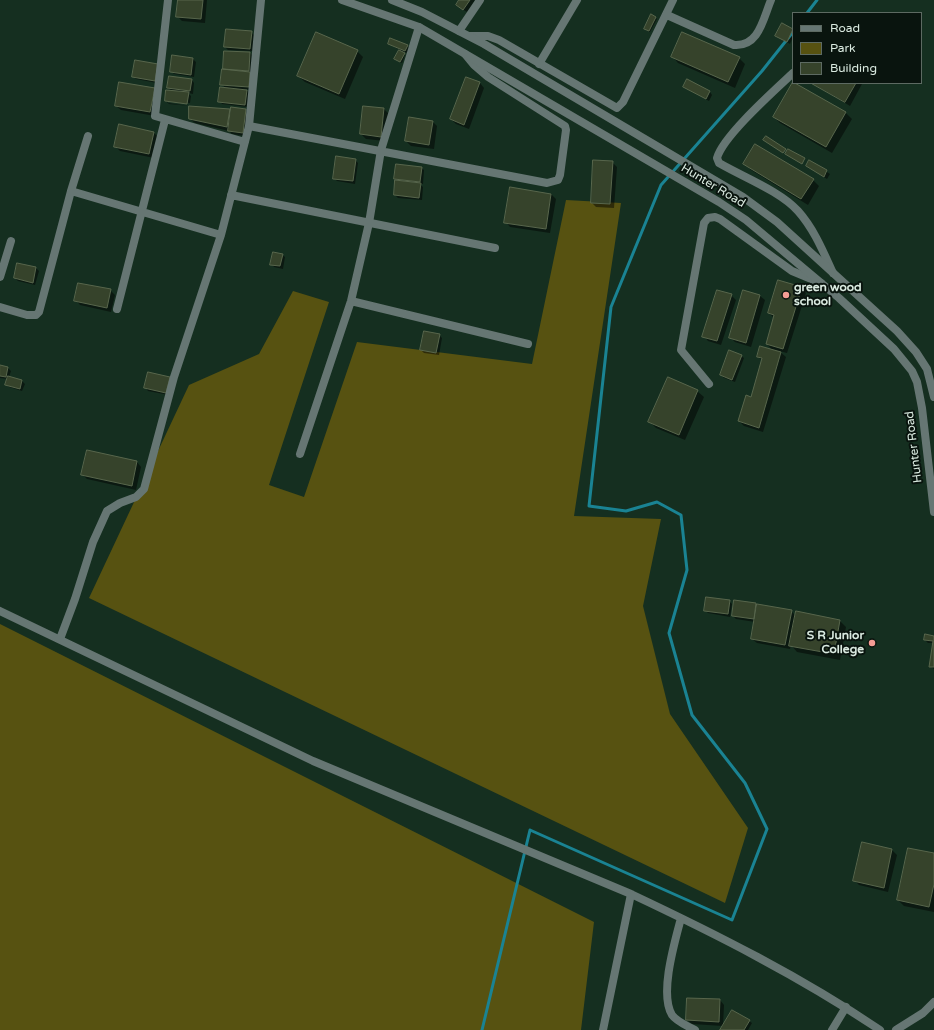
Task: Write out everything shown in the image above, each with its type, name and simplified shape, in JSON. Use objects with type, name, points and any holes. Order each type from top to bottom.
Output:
[{"type":"street","points":[[168,0],[155,116],[245,142]]},
{"type":"street","points":[[60,639],[75,599],[93,542],[107,511],[120,503],[136,497],[144,489],[174,377],[221,235],[249,126],[261,0]]},
{"type":"street","name":"Hunter Road","points":[[342,0],[419,27],[719,202],[746,220],[821,283],[894,349],[912,371],[917,382],[922,408],[934,512]]},
{"type":"street","name":"Hunter Road","points":[[392,0],[422,12],[470,36],[602,115],[728,187],[777,222],[916,352],[927,369],[934,397]]},
{"type":"street","points":[[459,31],[480,0]]},
{"type":"street","points":[[539,64],[577,0]]},
{"type":"street","points":[[470,36],[488,36],[499,40],[613,107],[620,106],[667,15],[673,0]]},
{"type":"street","points":[[667,15],[734,45],[741,45],[747,44],[756,37],[771,0]]},
{"type":"street","points":[[300,454],[351,301],[369,223],[381,150],[419,27]]},
{"type":"street","points":[[249,126],[381,150],[547,183],[558,180],[566,130],[565,126],[488,77],[474,65],[463,52]]},
{"type":"street","points":[[792,74],[745,120],[720,151],[717,158],[719,163],[767,189],[797,210],[816,236],[833,273]]},
{"type":"street","points":[[117,309],[165,120]]},
{"type":"street","points":[[0,308],[28,315],[36,315],[40,312],[71,191],[88,136]]},
{"type":"street","points":[[71,191],[221,235]]},
{"type":"street","points":[[231,194],[495,248]]},
{"type":"street","points":[[709,384],[681,350],[704,223],[708,218],[711,216],[720,219],[792,271],[821,283]]},
{"type":"street","points":[[0,277],[11,241]]},
{"type":"street","points":[[351,301],[528,344]]},
{"type":"street","points":[[0,611],[313,761],[631,894],[760,958],[846,1007],[880,1030]]},
{"type":"street","points":[[603,1030],[631,894]]},
{"type":"street","points":[[681,918],[668,973],[668,1006],[673,1016],[696,1030]]},
{"type":"street","points":[[896,1030],[923,1013],[934,1002]]},
{"type":"street","points":[[832,1030],[846,1007]]},
{"type":"green space","points":[[566,200],[621,203],[574,516],[661,519],[643,606],[670,714],[748,828],[725,903],[89,598],[189,385],[259,354],[293,291],[329,302],[269,485],[304,497],[357,342],[532,364]]},
{"type":"green space","points":[[0,624],[594,922],[581,1030],[0,1030]]},
{"type":"building","points":[[178,0],[203,0],[201,19],[176,17]]},
{"type":"building","points":[[459,0],[470,0],[463,10],[456,5]]},
{"type":"building","points":[[651,14],[656,17],[649,31],[644,29]]},
{"type":"building","points":[[782,23],[792,28],[787,42],[775,36]]},
{"type":"building","points":[[226,29],[252,31],[250,49],[224,47]]},
{"type":"building","points":[[316,32],[358,50],[339,94],[297,76]]},
{"type":"building","points":[[682,32],[740,57],[728,82],[671,57]]},
{"type":"building","points":[[390,38],[408,45],[405,51],[388,44]]},
{"type":"building","points":[[399,50],[405,53],[400,62],[394,59]]},
{"type":"building","points":[[224,51],[250,52],[249,71],[223,69]]},
{"type":"building","points":[[172,55],[193,58],[191,75],[170,72]]},
{"type":"building","points":[[135,60],[158,64],[155,81],[132,77]]},
{"type":"building","points":[[222,69],[250,72],[249,87],[220,85]]},
{"type":"building","points":[[169,76],[192,79],[190,91],[167,88]]},
{"type":"building","points":[[466,77],[480,82],[464,125],[450,119]]},
{"type":"building","points":[[687,79],[710,91],[706,99],[683,87]]},
{"type":"building","points":[[119,82],[155,88],[150,112],[115,106]]},
{"type":"building","points":[[792,84],[797,84],[846,112],[826,147],[773,117]]},
{"type":"building","points":[[813,84],[855,84],[845,102]]},
{"type":"building","points":[[220,87],[247,90],[245,105],[218,102]]},
{"type":"building","points":[[166,90],[189,92],[187,104],[165,101]]},
{"type":"building","points":[[189,106],[230,109],[227,127],[189,119]]},
{"type":"building","points":[[363,106],[384,108],[381,137],[360,134]]},
{"type":"building","points":[[231,107],[246,109],[243,133],[228,131]]},
{"type":"building","points":[[409,117],[433,121],[429,145],[405,141]]},
{"type":"building","points":[[119,124],[154,132],[149,154],[114,147]]},
{"type":"building","points":[[766,136],[786,149],[783,153],[763,140]]},
{"type":"building","points":[[755,144],[814,179],[801,199],[743,164]]},
{"type":"building","points":[[788,149],[805,158],[802,164],[785,154]]},
{"type":"building","points":[[336,156],[356,159],[353,181],[333,179]]},
{"type":"building","points":[[593,160],[613,161],[610,204],[591,203]]},
{"type":"building","points":[[809,160],[827,170],[824,177],[806,166]]},
{"type":"building","points":[[396,164],[422,167],[420,182],[394,179]]},
{"type":"building","points":[[395,180],[421,183],[419,198],[394,195]]},
{"type":"building","points":[[510,187],[551,194],[546,229],[504,223]]},
{"type":"building","points":[[273,252],[283,254],[280,266],[270,265]]},
{"type":"building","points":[[17,263],[36,267],[33,283],[14,278]]},
{"type":"building","points":[[778,280],[802,287],[783,349],[766,344],[774,315],[768,313]]},
{"type":"building","points":[[78,283],[111,289],[107,308],[74,301]]},
{"type":"building","points":[[717,290],[732,294],[717,341],[702,337]]},
{"type":"building","points":[[743,290],[760,295],[746,343],[729,338]]},
{"type":"building","points":[[424,331],[440,334],[436,353],[420,350]]},
{"type":"building","points":[[760,346],[781,352],[759,428],[738,421],[746,395],[751,397],[762,358],[757,357]]},
{"type":"building","points":[[729,350],[742,355],[732,380],[720,375]]},
{"type":"building","points":[[0,365],[8,367],[6,377],[0,376]]},
{"type":"building","points":[[148,372],[170,377],[166,393],[144,388]]},
{"type":"building","points":[[8,376],[22,380],[20,389],[5,385]]},
{"type":"building","points":[[668,377],[698,390],[679,435],[648,422]]},
{"type":"building","points":[[87,450],[137,461],[132,486],[81,475]]},
{"type":"building","points":[[706,597],[730,600],[728,614],[704,611]]},
{"type":"building","points":[[734,600],[756,603],[754,619],[732,616]]},
{"type":"building","points":[[757,604],[792,610],[785,645],[751,639]]},
{"type":"building","points":[[796,611],[840,620],[834,654],[789,646]]},
{"type":"building","points":[[925,634],[934,636],[934,667],[929,667],[933,641],[924,640]]},
{"type":"building","points":[[862,842],[892,849],[884,888],[853,881]]},
{"type":"building","points":[[908,848],[934,853],[934,884],[929,907],[897,900]]},
{"type":"building","points":[[687,998],[720,999],[719,1022],[686,1020]]},
{"type":"building","points":[[732,1010],[750,1020],[744,1030],[720,1030]]},
{"type":"waterway","points":[[808,12],[817,0]]},
{"type":"waterway","points":[[482,1030],[530,830],[732,920],[767,829],[745,783],[692,715],[669,633],[687,570],[681,515],[657,502],[626,511],[589,506],[611,307],[661,185],[762,71],[792,33]]},
{"type":"place","name":"green wood school","points":[[786,295]]},
{"type":"place","name":"S R Junior College","points":[[872,643]]}]
